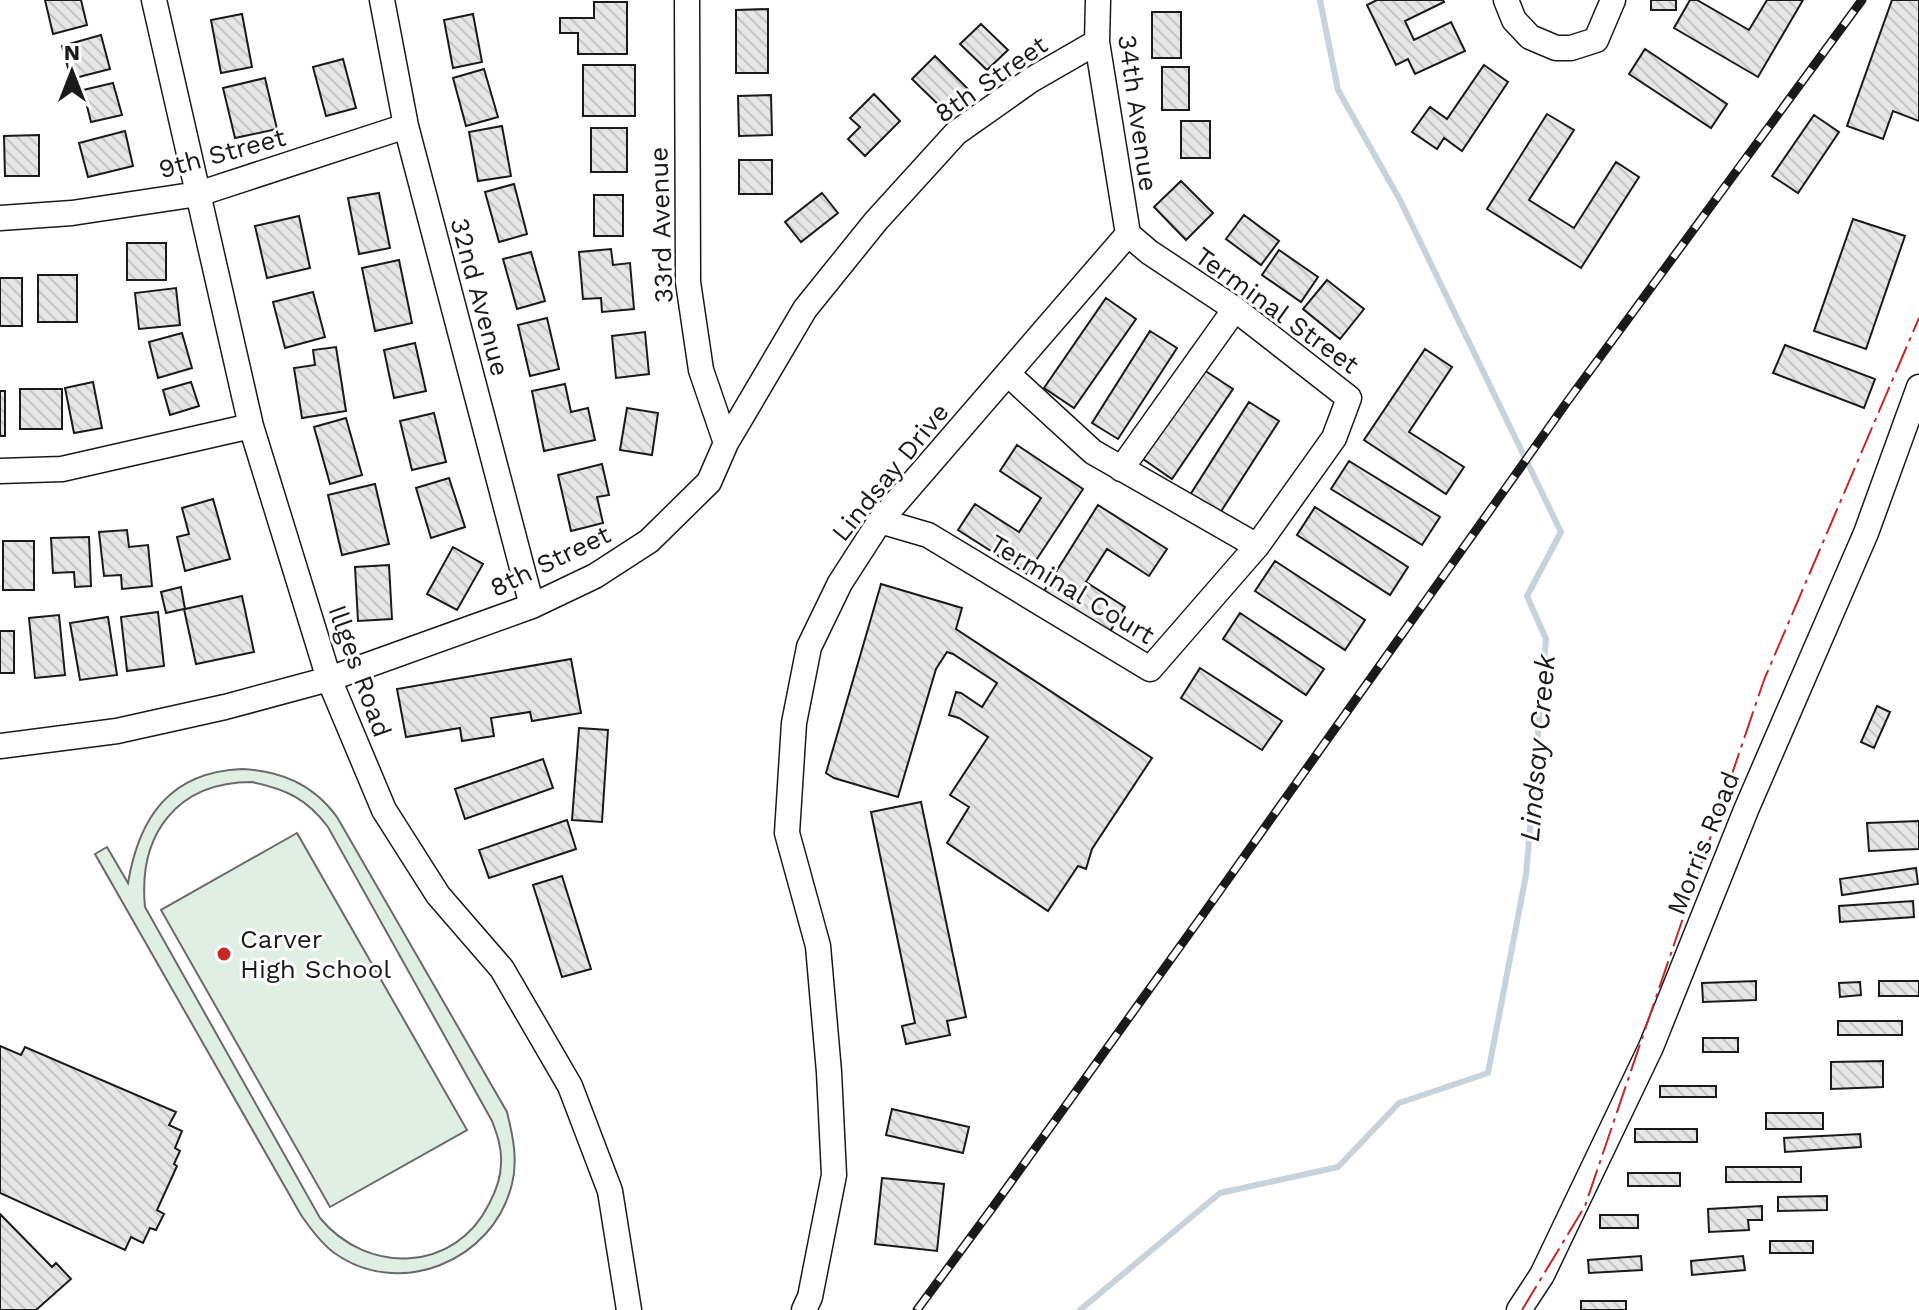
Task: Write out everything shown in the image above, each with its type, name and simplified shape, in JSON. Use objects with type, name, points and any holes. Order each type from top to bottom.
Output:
[{"type":"street","name":"Illges Road","points":[[154,0],[251,426],[329,679],[384,810],[438,895],[502,969],[570,1086],[610,1191],[629,1310]]},
{"type":"street","name":"32nd Avenue","points":[[382,0],[406,126],[532,606]]},
{"type":"street","name":"33rd Avenue","points":[[687,0],[688,282],[701,370],[726,443]]},
{"type":"street","name":"34th Avenue","points":[[1098,0],[1097,42],[1128,234]]},
{"type":"street","points":[[1506,0],[1514,20],[1530,37],[1556,48],[1571,48],[1596,40],[1613,0]]},
{"type":"street","name":"8th Street","points":[[0,746],[117,731],[225,707],[329,679],[532,606],[595,576],[649,541],[709,482],[726,443],[805,309],[876,221],[956,133],[1031,80],[1097,42]]},
{"type":"street","name":"9th Street","points":[[0,218],[72,213],[198,194],[406,126]]},
{"type":"street","name":"Terminal Street","points":[[1128,234],[1149,252],[1235,309],[1349,398],[1334,438],[1300,486]]},
{"type":"street","name":"Lindsay Drive","points":[[804,1310],[810,1297],[834,1175],[818,946],[787,833],[794,723],[809,647],[840,583],[880,521],[1128,234]]},
{"type":"street","points":[[1121,469],[1235,309]]},
{"type":"street","points":[[1008,374],[1093,452],[1257,546]]},
{"type":"street","name":"Morris Road","points":[[1519,1310],[1542,1275],[1651,1047],[1746,810],[1866,533],[1919,387]]},
{"type":"street","points":[[0,471],[62,469],[251,426]]},
{"type":"street","name":"Terminal Court","points":[[880,521],[928,535],[1150,669],[1257,546],[1300,486]]},
{"type":"green space","points":[[242,769],[283,776],[307,788],[328,806],[507,1112],[515,1166],[502,1211],[485,1234],[464,1252],[440,1265],[413,1272],[386,1273],[359,1266],[333,1252],[316,1235],[301,1215],[95,854],[107,847],[128,883],[140,838],[162,802],[195,779]],"holes":[[[252,782],[304,802],[328,827],[494,1126],[501,1163],[492,1199],[474,1227],[455,1243],[433,1254],[409,1258],[385,1257],[361,1250],[339,1237],[320,1218],[145,907],[148,857],[156,835],[168,817],[183,802],[203,791],[226,784]]]},
{"type":"green space","points":[[297,833],[467,1130],[330,1207],[161,910]]},
{"type":"building","points":[[45,0],[81,0],[87,25],[53,34]]},
{"type":"building","points":[[1377,0],[1443,0],[1405,21],[1414,40],[1451,22],[1465,51],[1415,74],[1408,59],[1396,65],[1367,5]]},
{"type":"building","points":[[1651,0],[1676,0],[1676,10],[1651,10]]},
{"type":"building","points":[[1690,0],[1697,0],[1749,30],[1767,0],[1803,0],[1758,77],[1674,28]]},
{"type":"building","points":[[1892,0],[1919,0],[1919,121],[1893,111],[1883,139],[1847,126]]},
{"type":"building","points":[[594,2],[627,2],[627,54],[578,54],[578,33],[560,33],[560,18],[594,18]]},
{"type":"building","points":[[768,9],[768,73],[736,73],[736,10]]},
{"type":"building","points":[[1152,12],[1181,12],[1181,58],[1152,58]]},
{"type":"building","points":[[242,14],[252,67],[221,73],[211,20]]},
{"type":"building","points":[[473,14],[482,62],[453,68],[444,20]]},
{"type":"building","points":[[981,24],[1008,50],[987,70],[960,44]]},
{"type":"building","points":[[101,35],[110,69],[71,79],[62,46]]},
{"type":"building","points":[[1645,49],[1727,104],[1711,128],[1629,74]]},
{"type":"building","points":[[935,56],[969,90],[947,113],[912,79]]},
{"type":"building","points":[[343,59],[356,108],[326,116],[313,67]]},
{"type":"building","points":[[583,65],[635,65],[635,116],[583,116]]},
{"type":"building","points":[[1484,65],[1508,82],[1462,151],[1444,138],[1437,149],[1412,132],[1430,107],[1447,119]]},
{"type":"building","points":[[1162,67],[1189,67],[1189,110],[1162,110]]},
{"type":"building","points":[[484,69],[498,117],[466,126],[453,78]]},
{"type":"building","points":[[265,78],[277,129],[235,138],[223,88]]},
{"type":"building","points":[[113,83],[122,115],[91,122],[83,90]]},
{"type":"building","points":[[874,94],[900,121],[865,156],[848,139],[860,127],[850,118]]},
{"type":"building","points":[[771,95],[772,135],[739,136],[738,96]]},
{"type":"building","points":[[1547,114],[1574,130],[1529,200],[1574,228],[1616,162],[1639,177],[1581,268],[1487,209]]},
{"type":"building","points":[[1814,115],[1839,132],[1798,193],[1772,176]]},
{"type":"building","points":[[1181,121],[1210,121],[1210,158],[1181,158]]},
{"type":"building","points":[[502,126],[511,176],[478,181],[469,132]]},
{"type":"building","points":[[591,128],[627,128],[627,172],[591,172]]},
{"type":"building","points":[[125,131],[133,166],[88,177],[79,143]]},
{"type":"building","points":[[39,135],[39,176],[5,176],[4,136]]},
{"type":"building","points":[[739,160],[772,160],[772,194],[739,194]]},
{"type":"building","points":[[1181,181],[1213,213],[1186,240],[1154,207]]},
{"type":"building","points":[[514,184],[527,234],[499,242],[485,192]]},
{"type":"building","points":[[379,193],[390,248],[359,254],[348,198]]},
{"type":"building","points":[[822,193],[838,213],[801,242],[785,222]]},
{"type":"building","points":[[594,195],[623,195],[623,236],[594,236]]},
{"type":"building","points":[[1244,215],[1279,241],[1261,265],[1226,239]]},
{"type":"building","points":[[299,216],[310,268],[267,278],[255,226]]},
{"type":"building","points":[[1853,219],[1905,236],[1866,349],[1814,331]]},
{"type":"building","points":[[127,243],[166,243],[166,280],[127,280]]},
{"type":"building","points":[[611,249],[613,265],[630,263],[634,309],[602,312],[601,298],[583,299],[579,252]]},
{"type":"building","points":[[1279,250],[1318,277],[1301,302],[1262,275]]},
{"type":"building","points":[[531,252],[545,301],[517,309],[503,259]]},
{"type":"building","points":[[399,260],[412,323],[375,331],[362,268]]},
{"type":"building","points":[[38,275],[77,275],[77,322],[38,322]]},
{"type":"building","points":[[0,278],[22,278],[22,326],[0,326]]},
{"type":"building","points":[[1327,280],[1364,309],[1340,339],[1303,309]]},
{"type":"building","points":[[176,288],[180,325],[139,329],[135,293]]},
{"type":"building","points":[[313,292],[325,337],[285,348],[273,302]]},
{"type":"building","points":[[1106,298],[1136,319],[1074,408],[1044,388]]},
{"type":"building","points":[[547,318],[559,369],[530,376],[518,325]]},
{"type":"building","points":[[1150,331],[1177,348],[1118,439],[1092,423]]},
{"type":"building","points":[[645,332],[649,374],[616,378],[612,336]]},
{"type":"building","points":[[182,333],[192,368],[158,378],[149,342]]},
{"type":"building","points":[[415,343],[426,391],[394,398],[384,350]]},
{"type":"building","points":[[1785,345],[1875,379],[1864,408],[1773,373]]},
{"type":"building","points":[[336,347],[346,411],[302,418],[294,368],[315,365],[313,350]]},
{"type":"building","points":[[1425,349],[1452,367],[1409,432],[1464,467],[1446,494],[1364,440]]},
{"type":"building","points":[[1204,370],[1233,389],[1172,479],[1143,459]]},
{"type":"building","points":[[93,382],[102,428],[74,433],[65,388]]},
{"type":"building","points":[[191,382],[199,406],[170,415],[163,390]]},
{"type":"building","points":[[565,384],[571,412],[588,408],[595,440],[544,451],[532,391]]},
{"type":"building","points":[[20,389],[62,389],[62,429],[20,429]]},
{"type":"building","points":[[0,391],[5,391],[5,436],[0,436]]},
{"type":"building","points":[[1249,402],[1279,421],[1220,513],[1190,495]]},
{"type":"building","points":[[627,408],[658,413],[652,455],[620,450]]},
{"type":"building","points":[[434,413],[446,462],[412,470],[400,421]]},
{"type":"building","points":[[346,418],[362,475],[330,484],[314,427]]},
{"type":"building","points":[[1017,445],[1083,489],[1027,574],[958,530],[975,504],[1019,532],[1041,498],[1000,471]]},
{"type":"building","points":[[1349,461],[1440,517],[1422,545],[1331,489]]},
{"type":"building","points":[[602,464],[609,495],[597,497],[603,523],[571,531],[558,475]]},
{"type":"building","points":[[449,478],[465,527],[431,538],[416,488]]},
{"type":"building","points":[[375,484],[389,544],[342,555],[328,495]]},
{"type":"building","points":[[213,499],[230,559],[185,571],[177,537],[189,534],[182,508]]},
{"type":"building","points":[[1098,505],[1167,549],[1149,576],[1107,549],[1086,582],[1125,607],[1109,633],[1044,591]]},
{"type":"building","points":[[1315,507],[1408,567],[1390,595],[1297,535]]},
{"type":"building","points":[[127,530],[129,547],[148,545],[152,586],[122,589],[121,575],[104,576],[99,532]]},
{"type":"building","points":[[89,537],[91,586],[75,587],[74,572],[53,573],[51,538]]},
{"type":"building","points":[[3,541],[34,541],[34,590],[3,590]]},
{"type":"building","points":[[453,547],[483,564],[457,610],[427,594]]},
{"type":"building","points":[[1275,561],[1365,620],[1345,650],[1255,591]]},
{"type":"building","points":[[389,565],[392,619],[358,621],[355,567]]},
{"type":"building","points":[[881,584],[962,608],[956,629],[1152,758],[1092,849],[1086,869],[1078,866],[1048,911],[947,843],[969,807],[950,795],[988,737],[949,715],[956,692],[982,707],[997,683],[953,654],[947,652],[936,669],[898,797],[826,773]]},
{"type":"building","points":[[181,587],[185,609],[242,596],[254,652],[196,664],[184,609],[166,613],[161,592]]},
{"type":"building","points":[[158,612],[164,666],[127,671],[121,617]]},
{"type":"building","points":[[1240,613],[1324,669],[1306,695],[1223,639]]},
{"type":"building","points":[[59,615],[65,675],[35,678],[29,618]]},
{"type":"building","points":[[108,617],[117,675],[80,680],[70,623]]},
{"type":"building","points":[[0,631],[14,631],[14,673],[0,673]]},
{"type":"building","points":[[571,659],[581,713],[532,721],[530,712],[491,718],[494,736],[462,741],[460,728],[406,737],[397,689]]},
{"type":"building","points":[[1200,668],[1282,721],[1262,750],[1181,698]]},
{"type":"building","points":[[1877,706],[1890,712],[1874,748],[1861,742]]},
{"type":"building","points":[[579,728],[608,730],[602,822],[572,820]]},
{"type":"building","points":[[543,759],[553,788],[465,819],[455,789]]},
{"type":"building","points":[[921,802],[966,1017],[947,1021],[950,1035],[906,1044],[902,1026],[915,1023],[871,812]]},
{"type":"building","points":[[567,820],[576,849],[489,878],[479,850]]},
{"type":"building","points":[[1919,821],[1919,849],[1869,851],[1867,823]]},
{"type":"building","points":[[1916,868],[1918,884],[1842,895],[1840,879]]},
{"type":"building","points":[[562,876],[591,969],[562,977],[533,885]]},
{"type":"building","points":[[1913,901],[1914,917],[1840,922],[1839,906]]},
{"type":"building","points":[[1756,981],[1756,1000],[1703,1002],[1702,983]]},
{"type":"building","points":[[1879,981],[1919,981],[1919,996],[1879,996]]},
{"type":"building","points":[[1860,982],[1861,995],[1840,997],[1839,983]]},
{"type":"building","points":[[1838,1021],[1902,1021],[1902,1035],[1838,1035]]},
{"type":"building","points":[[1703,1038],[1738,1038],[1738,1052],[1703,1052]]},
{"type":"building","points":[[0,1046],[21,1055],[25,1047],[176,1112],[169,1125],[182,1131],[175,1148],[180,1151],[174,1164],[177,1166],[157,1210],[164,1214],[156,1230],[150,1228],[143,1243],[131,1237],[125,1250],[0,1193]]},
{"type":"building","points":[[1883,1061],[1883,1087],[1831,1089],[1831,1062]]},
{"type":"building","points":[[1660,1086],[1716,1086],[1716,1097],[1660,1097]]},
{"type":"building","points":[[892,1109],[969,1127],[963,1153],[886,1135]]},
{"type":"building","points":[[1766,1113],[1823,1113],[1823,1129],[1766,1129]]},
{"type":"building","points":[[1635,1129],[1697,1129],[1697,1142],[1635,1142]]},
{"type":"building","points":[[1860,1134],[1861,1147],[1785,1152],[1784,1138]]},
{"type":"building","points":[[1726,1167],[1801,1167],[1801,1182],[1726,1182]]},
{"type":"building","points":[[1628,1173],[1680,1173],[1680,1186],[1628,1186]]},
{"type":"building","points":[[882,1178],[944,1184],[937,1251],[875,1244]]},
{"type":"building","points":[[1827,1196],[1827,1210],[1778,1211],[1778,1197]]},
{"type":"building","points":[[1762,1206],[1762,1220],[1748,1220],[1749,1230],[1709,1232],[1708,1209]]},
{"type":"building","points":[[0,1214],[52,1267],[56,1263],[71,1279],[36,1310],[0,1310]]},
{"type":"building","points":[[1600,1215],[1638,1215],[1638,1228],[1600,1228]]},
{"type":"building","points":[[1770,1241],[1813,1241],[1813,1253],[1770,1253]]},
{"type":"building","points":[[1641,1256],[1642,1270],[1589,1273],[1588,1260]]},
{"type":"building","points":[[1743,1256],[1745,1270],[1692,1275],[1691,1261]]},
{"type":"building","points":[[1581,1301],[1626,1301],[1626,1310],[1581,1310]]},
{"type":"waterway","name":"Lindsay Creek","points":[[1080,1310],[1220,1193],[1338,1167],[1399,1103],[1488,1073],[1526,875],[1546,639],[1527,596],[1561,532],[1400,200],[1338,90],[1320,0]]},
{"type":"railway","points":[[917,1310],[1567,402],[1862,0]]},
{"type":"power","points":[[1522,1310],[1585,1206],[1764,680],[1919,318]]},
{"type":"place","name":"Carver High School","points":[[224,954]]}]
